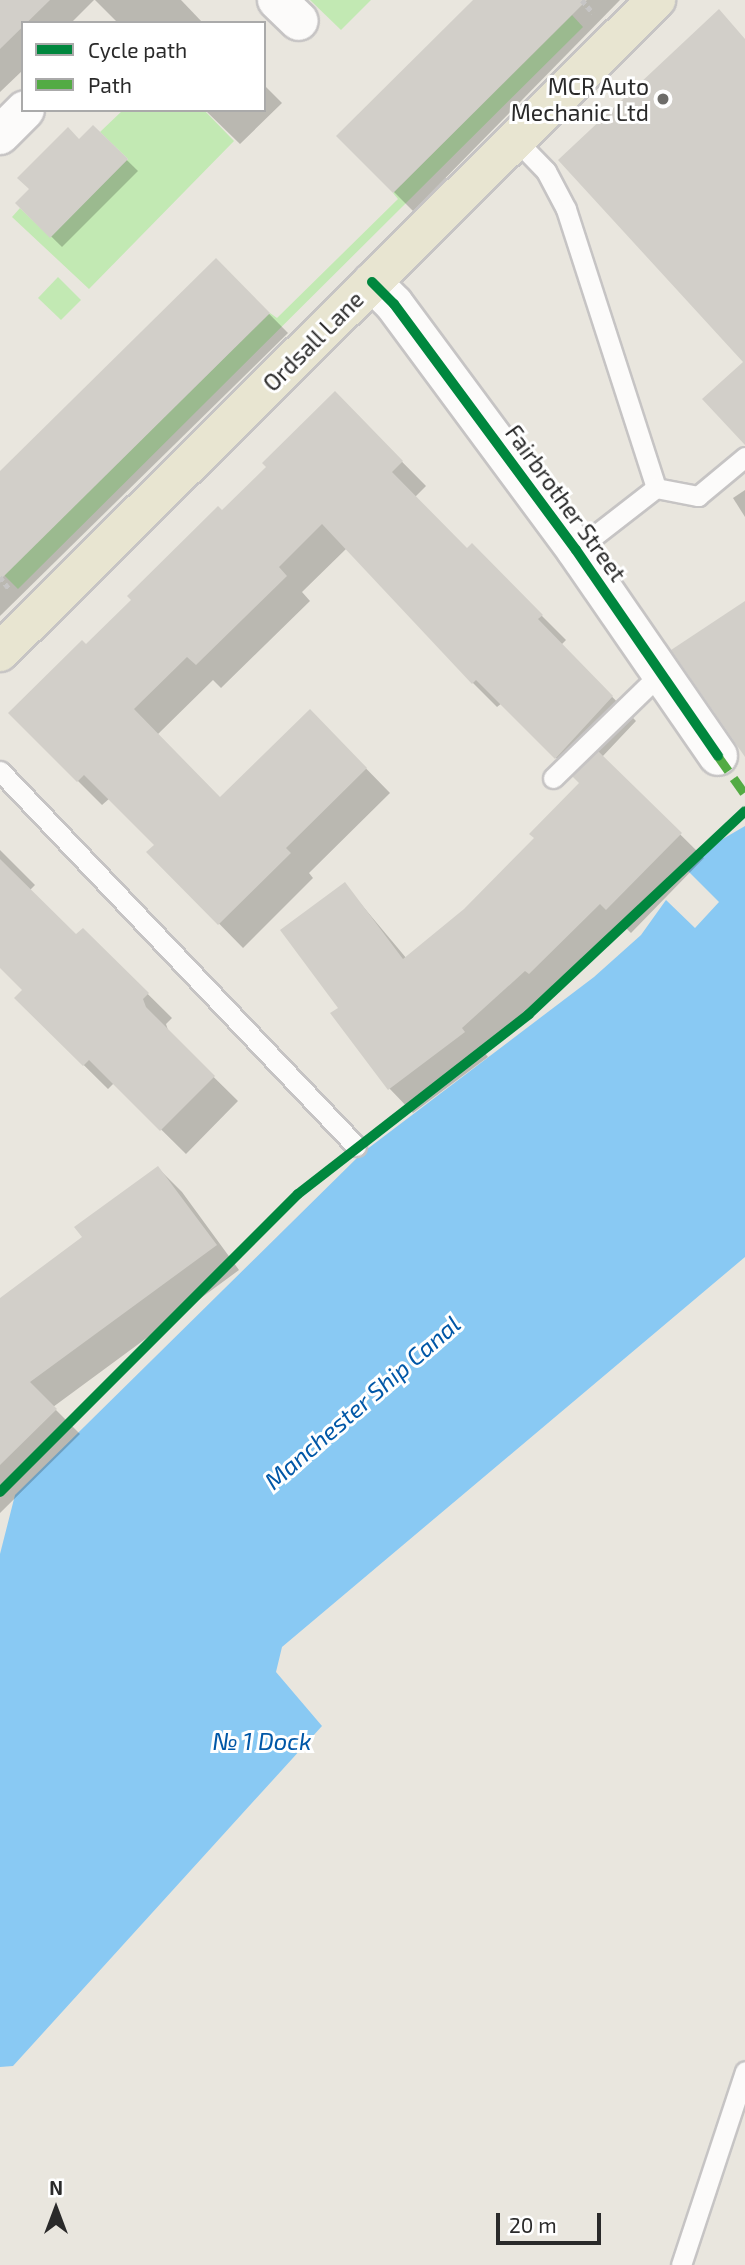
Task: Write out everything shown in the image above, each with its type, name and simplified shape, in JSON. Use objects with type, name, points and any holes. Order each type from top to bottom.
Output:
[{"type":"main road","name":"Ordsall Lane","points":[[0,652],[656,0]]},
{"type":"street","points":[[0,135],[23,112]]},
{"type":"street","name":"Fairbrother Street","points":[[372,282],[394,304],[576,550],[718,756]]},
{"type":"lane","points":[[516,141],[546,172],[566,209],[656,488]]},
{"type":"lane","points":[[576,550],[656,488],[698,496],[745,457]]},
{"type":"lane","points":[[553,778],[661,673]]},
{"type":"lane","points":[[0,771],[356,1146]]},
{"type":"lane","points":[[681,2265],[745,2071]]},
{"type":"path","points":[[0,577],[7,587]]},
{"type":"green space","points":[[310,0],[371,0],[341,30]]},
{"type":"green space","points":[[572,15],[583,27],[18,589],[4,575],[270,313],[277,318],[398,199],[393,193]]},
{"type":"green space","points":[[121,112],[206,112],[234,141],[89,289],[12,217],[20,208],[50,237],[128,159],[100,132]]},
{"type":"green space","points":[[58,277],[81,300],[61,320],[38,298]]},
{"type":"water","points":[[745,826],[745,1257],[282,1647],[276,1672],[322,1726],[13,2066],[0,2067],[0,1554],[15,1495],[362,1153],[594,977],[641,935],[666,900],[695,928],[719,902],[688,871],[721,840]]},
{"type":"building","points":[[0,0],[50,0],[29,21],[21,21],[21,28],[0,49]]},
{"type":"building","points":[[473,0],[587,0],[393,193],[336,136]]},
{"type":"building","points":[[719,9],[745,39],[745,445],[702,399],[743,362],[558,160]]},
{"type":"building","points":[[93,125],[128,159],[50,238],[15,203],[29,189],[17,178],[68,127],[79,139]]},
{"type":"building","points":[[216,258],[270,313],[0,580],[0,471]]},
{"type":"building","points":[[335,391],[403,461],[392,472],[467,548],[472,543],[543,615],[538,619],[613,696],[555,759],[476,680],[472,684],[322,524],[279,567],[287,576],[196,665],[187,657],[134,709],[220,797],[310,709],[367,768],[286,848],[291,853],[218,925],[146,852],[154,845],[84,775],[77,782],[8,713],[82,640],[86,644],[131,600],[127,596],[218,506],[222,510],[266,467],[262,463]]},
{"type":"building","points":[[745,601],[745,757],[671,650]]},
{"type":"building","points":[[598,751],[682,833],[606,910],[600,904],[529,974],[525,971],[462,1028],[465,1032],[388,1090],[330,1013],[338,1008],[280,930],[345,882],[403,959],[464,909],[534,838],[529,834],[579,783],[572,776]]},
{"type":"building","points":[[0,859],[76,934],[83,928],[149,993],[143,999],[146,1007],[215,1076],[160,1131],[89,1060],[83,1066],[14,998],[22,990],[0,968]]},
{"type":"building","points":[[158,1166],[217,1245],[30,1382],[57,1409],[0,1465],[0,1298],[82,1237],[74,1227]]},
{"type":"marked path","points":[[718,756],[745,794]]},
{"type":"cycle path","points":[[372,282],[394,304],[576,550],[718,756]]},
{"type":"cycle path","points":[[0,1492],[298,1194],[529,1014],[745,811]]},
{"type":"place","name":"MCR Auto Mechanic Ltd","points":[[663,99]]},
{"type":"water label","name":"Manchester Ship Canal","points":[[362,1402]]},
{"type":"water label","name":"№ 1 Dock","points":[[262,1741]]}]
